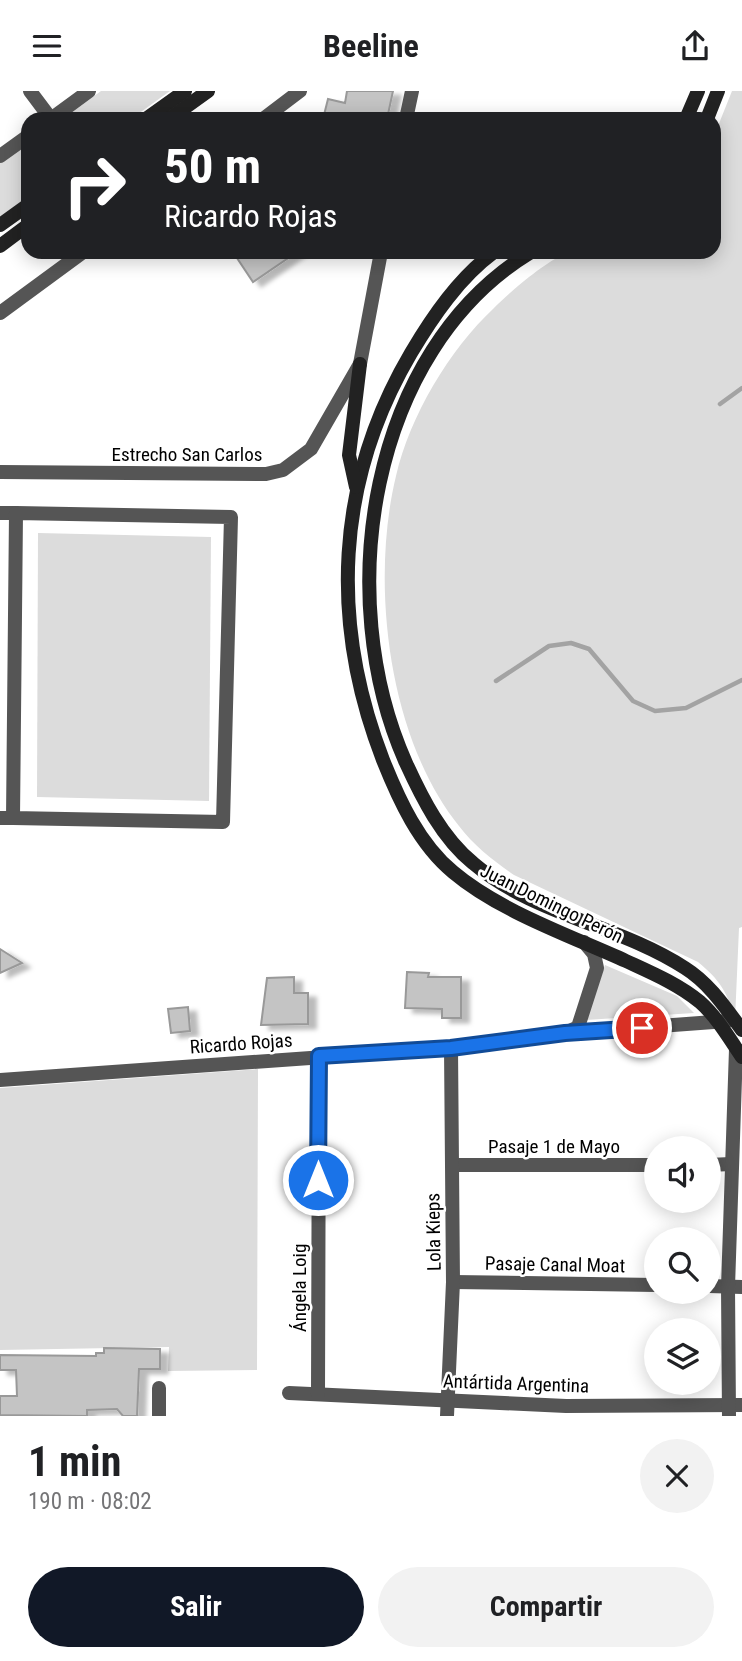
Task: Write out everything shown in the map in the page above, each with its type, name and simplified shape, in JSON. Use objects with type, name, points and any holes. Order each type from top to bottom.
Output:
[{"type":"main road","points":[[156,112],[185,91]]},
{"type":"main road","points":[[179,112],[208,91]]},
{"type":"main road","points":[[689,112],[698,91]]},
{"type":"main road","points":[[710,112],[718,91]]},
{"type":"main road","points":[[0,225],[21,210]]},
{"type":"main road","points":[[0,246],[21,230]]},
{"type":"main road","name":"Juan Domingo Perón","points":[[486,259],[442,306],[392,385],[379,417],[357,493],[348,537],[346,577],[352,653],[371,729],[410,818],[451,870],[502,904],[684,990],[702,1003],[739,1053]]},
{"type":"main road","name":"Juan Domingo Perón","points":[[520,259],[504,269],[469,301],[437,345],[399,419],[377,490],[371,536],[369,607],[383,701],[397,743],[427,806],[472,863],[561,913],[685,968],[704,982],[740,1023]]},
{"type":"main road","points":[[357,493],[349,455],[360,364]]},
{"type":"street","points":[[30,91],[46,112]]},
{"type":"street","points":[[60,112],[89,91]]},
{"type":"street","points":[[272,112],[300,91]]},
{"type":"street","points":[[408,112],[412,91]]},
{"type":"street","points":[[0,156],[21,141]]},
{"type":"street","points":[[0,313],[73,259]]},
{"type":"street","name":"Estrecho San Carlos","points":[[0,472],[267,474],[283,470],[311,449],[360,364],[379,259]]},
{"type":"street","points":[[0,513],[16,513],[231,517],[223,823],[7,818],[16,513]]},
{"type":"street","points":[[565,1033],[578,1027],[597,968],[594,954],[583,941]]},
{"type":"street","name":"Ricardo Rojas","points":[[0,1080],[451,1048],[565,1033],[718,1022],[740,1023]]},
{"type":"street","name":"Lola Kieps","points":[[447,1416],[453,1282],[451,1048]]},
{"type":"street","points":[[734,1409],[735,1287],[731,1164],[739,1053]]},
{"type":"street","name":"Ángela Loig","points":[[318,1394],[319,1056]]},
{"type":"street","points":[[721,1164],[731,1164]]},
{"type":"street","name":"Pasaje 1 de Mayo","points":[[452,1165],[644,1165]]},
{"type":"street","name":"Pasaje Canal Moat","points":[[453,1282],[644,1285]]},
{"type":"street","points":[[159,1388],[159,1416]]},
{"type":"street","name":"Antártida Argentina","points":[[289,1393],[566,1406],[734,1409]]},
{"type":"shaded area","points":[[101,91],[170,91],[141,112],[72,112]]},
{"type":"shaded area","points":[[732,91],[742,91],[742,927],[739,928],[735,1020],[722,988],[698,962],[514,875],[478,847],[459,826],[435,790],[416,749],[401,705],[391,658],[385,563],[388,518],[396,476],[411,430],[433,385],[447,364],[477,325],[501,301],[555,259],[721,259],[721,118]]},
{"type":"shaded area","points":[[21,146],[21,202],[0,217],[0,162]]},
{"type":"shaded area","points":[[38,533],[211,537],[209,801],[37,797]]},
{"type":"shaded area","points":[[605,965],[677,996],[694,1013],[586,1020]]},
{"type":"shaded area","points":[[258,1069],[257,1370],[168,1371],[169,1347],[0,1350],[0,1088]]},
{"type":"building","points":[[347,91],[393,91],[388,112],[325,112],[328,99],[345,103]]},
{"type":"building","points":[[238,259],[287,259],[253,282]]},
{"type":"building","points":[[0,949],[22,963],[0,973]]},
{"type":"building","points":[[407,972],[429,973],[428,977],[461,977],[461,1018],[442,1018],[442,1009],[405,1008]]},
{"type":"building","points":[[294,977],[294,993],[308,993],[308,1024],[261,1025],[267,978]]},
{"type":"building","points":[[188,1007],[190,1031],[171,1033],[168,1009]]},
{"type":"building","points":[[104,1348],[160,1349],[160,1369],[139,1369],[137,1416],[123,1416],[117,1409],[87,1410],[87,1416],[0,1415],[0,1396],[17,1396],[16,1370],[0,1370],[0,1355],[96,1356],[96,1353],[104,1353]]},
{"type":"waterway","points":[[720,404],[742,388]]},
{"type":"waterway","points":[[496,681],[549,646],[571,643],[589,649],[633,701],[655,711],[686,708],[742,680]]},
{"type":"route","points":[[318,1180],[319,1056],[451,1048],[565,1033],[642,1028]]}]
